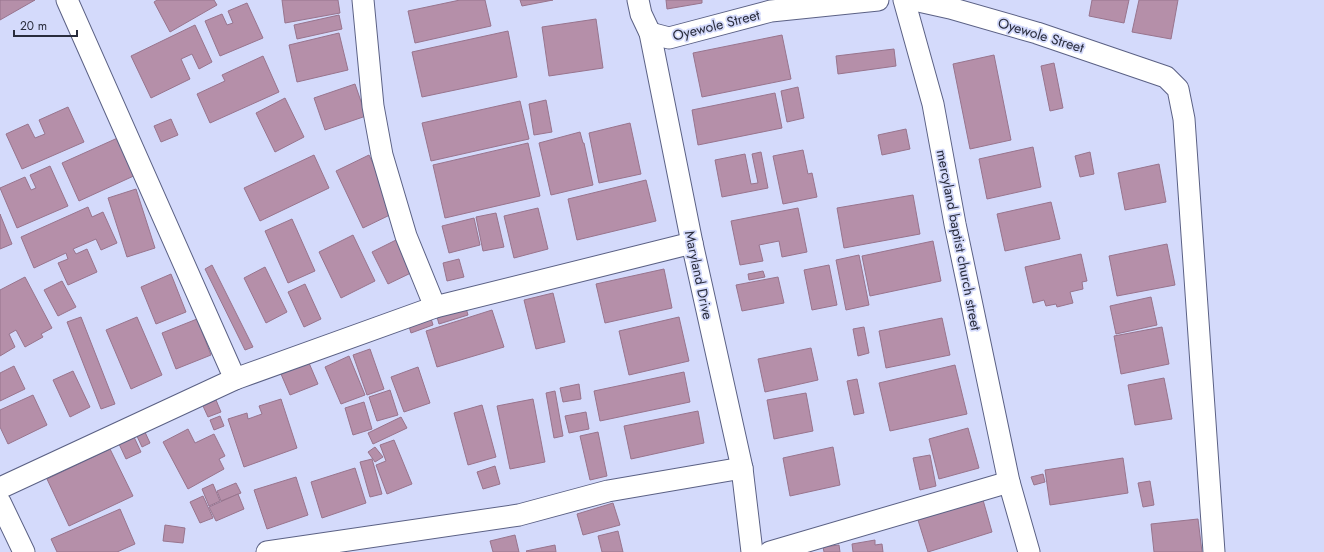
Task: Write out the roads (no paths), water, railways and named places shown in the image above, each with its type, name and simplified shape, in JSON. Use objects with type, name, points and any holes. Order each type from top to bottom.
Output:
[{"type":"street","points":[[67,0],[235,379]]},
{"type":"street","points":[[363,0],[373,106],[382,155],[406,236],[435,307]]},
{"type":"street","name":"Maryland Drive","points":[[638,0],[641,14],[650,33],[692,243],[742,468],[752,552]]},
{"type":"street","name":"Oyewole Street","points":[[650,33],[669,38],[771,11],[878,0]]},
{"type":"street","name":"mercyland baptist church street","points":[[904,0],[933,104],[955,224],[1009,482],[1029,552]]},
{"type":"street","name":"Oyewole Street","points":[[914,0],[950,8],[1037,33],[1166,76],[1178,89],[1184,119],[1214,552]]},
{"type":"street","points":[[0,488],[235,379],[435,307],[692,243]]},
{"type":"street","points":[[266,552],[519,515],[608,491],[742,468]]},
{"type":"street","points":[[770,552],[1009,482]]},
{"type":"street","points":[[0,502],[24,552]]}]
